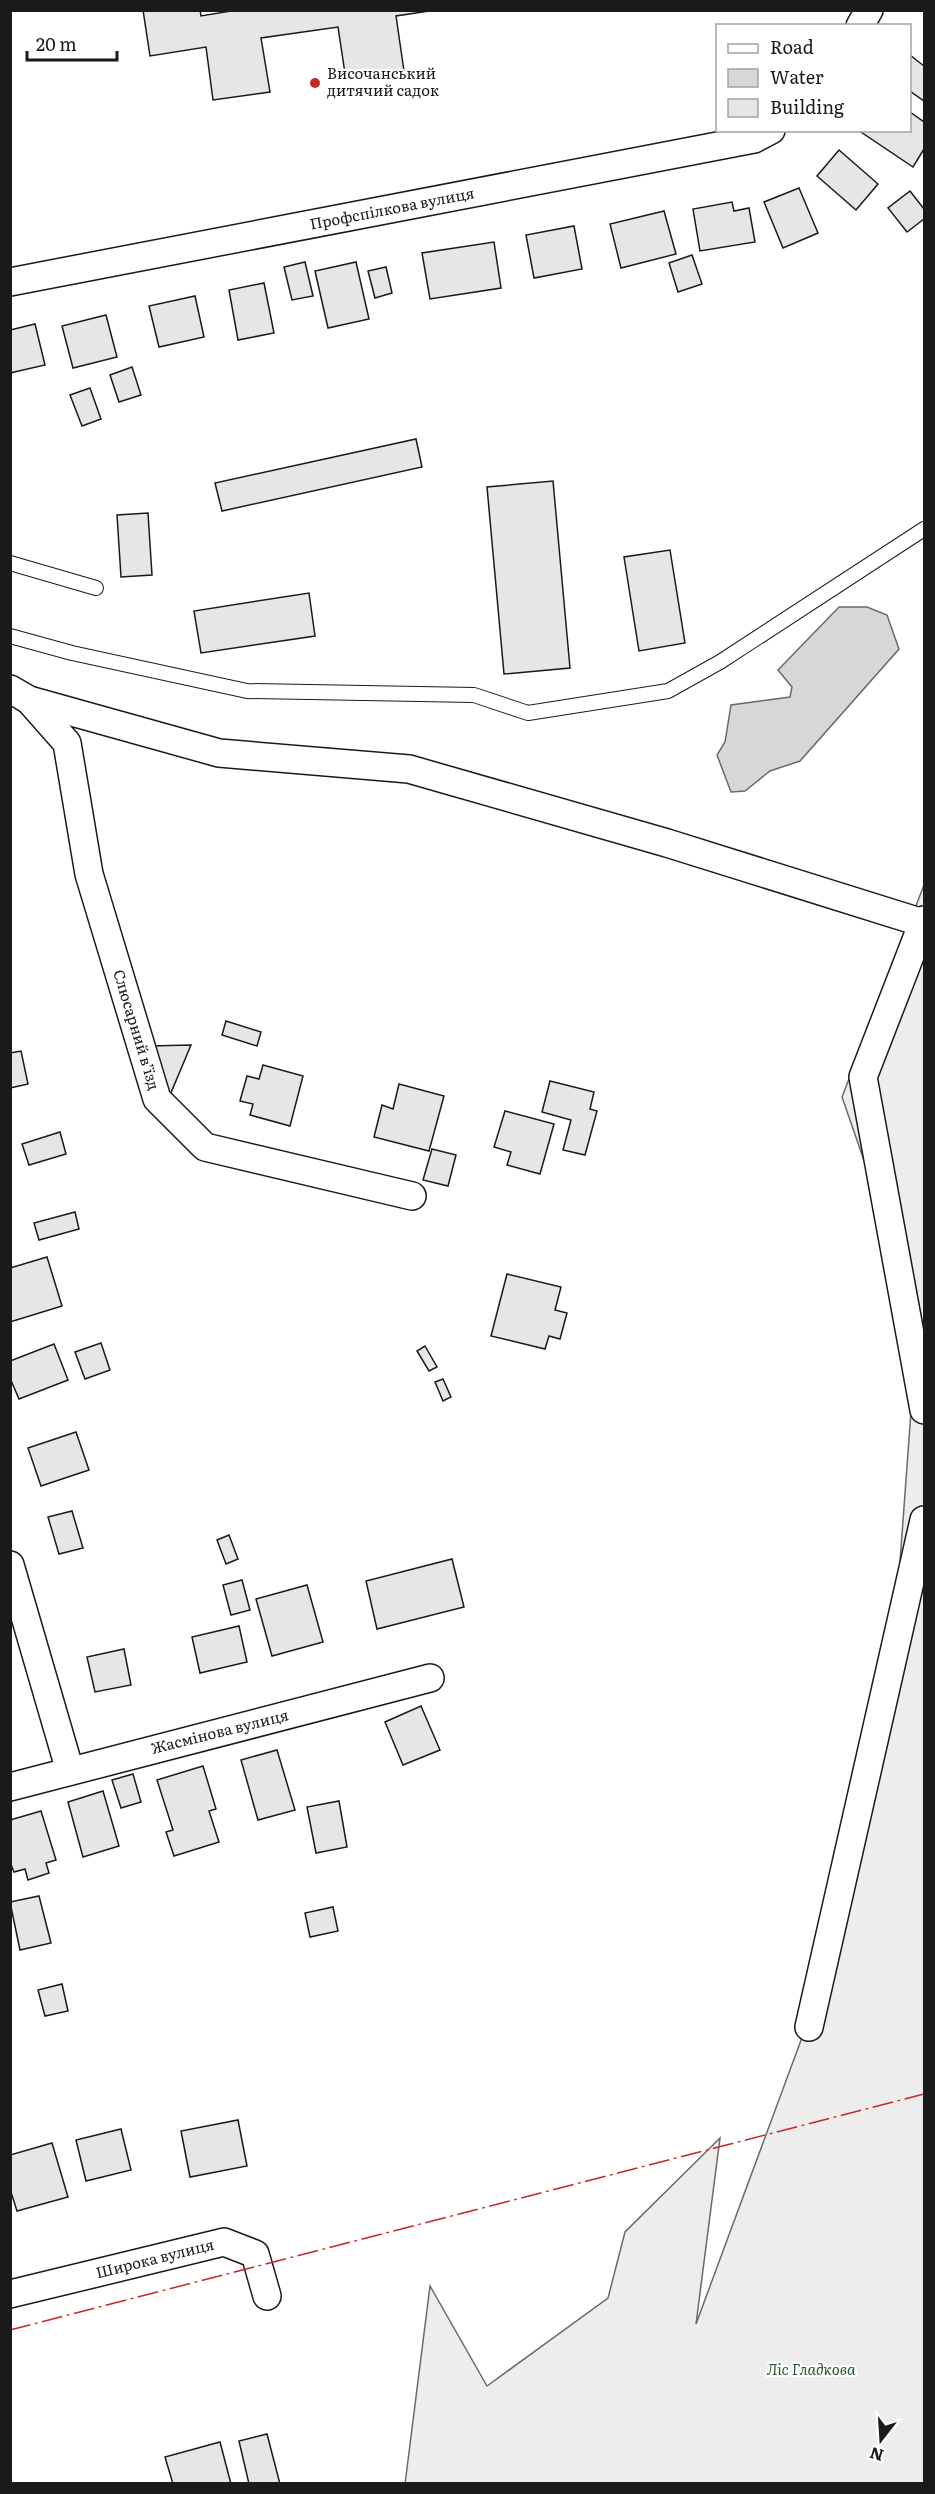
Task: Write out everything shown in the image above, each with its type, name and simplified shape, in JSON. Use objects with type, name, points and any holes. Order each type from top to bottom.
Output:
[{"type":"street","points":[[861,24],[869,10]]},
{"type":"street","name":"Профспілкова вулиця","points":[[10,282],[754,139],[767,132]]},
{"type":"street","points":[[20,694],[219,753],[409,769],[667,843],[924,922],[862,1077],[924,1410]]},
{"type":"street","name":"Слюсарний в’їзд","points":[[20,694],[67,743],[89,874],[157,1099],[206,1147],[412,1196]]},
{"type":"street","points":[[809,2027],[924,1520]]},
{"type":"street","points":[[10,1565],[70,1771]]},
{"type":"street","name":"Жасмінова вулиця","points":[[10,1786],[430,1678]]},
{"type":"street","name":"Широка вулиця","points":[[10,2294],[224,2242],[255,2254],[267,2296]]},
{"type":"lane","points":[[10,636],[72,653],[247,691],[474,695],[528,713],[668,691],[720,662],[924,529]]},
{"type":"lane","points":[[10,563],[96,588]]},
{"type":"shaded area","points":[[924,885],[924,2483],[405,2484],[430,2286],[487,2386],[608,2298],[625,2232],[720,2138],[696,2324],[807,2024],[895,1630],[918,1316],[842,1097]]},
{"type":"water","points":[[839,607],[867,607],[887,615],[899,649],[800,761],[770,771],[745,791],[731,792],[717,755],[725,742],[731,705],[790,697],[792,687],[778,670]]},
{"type":"building","points":[[143,10],[200,10],[201,16],[237,10],[436,10],[396,16],[404,71],[346,80],[338,27],[261,38],[270,92],[213,100],[206,47],[150,56]]},
{"type":"building","points":[[911,56],[924,66],[924,101],[911,92]]},
{"type":"building","points":[[911,113],[924,122],[924,149],[913,167],[861,132],[911,132]]},
{"type":"building","points":[[839,150],[878,184],[856,210],[817,176]]},
{"type":"building","points":[[799,188],[818,233],[783,248],[764,202]]},
{"type":"building","points":[[910,191],[924,209],[924,219],[907,232],[888,208]]},
{"type":"building","points":[[732,202],[734,211],[749,208],[755,242],[700,251],[693,209]]},
{"type":"building","points":[[664,211],[676,254],[621,268],[610,224]]},
{"type":"building","points":[[574,226],[582,269],[534,278],[526,235]]},
{"type":"building","points":[[494,242],[501,288],[430,299],[422,253]]},
{"type":"building","points":[[692,255],[702,284],[678,292],[669,263]]},
{"type":"building","points":[[305,262],[313,296],[292,300],[284,267]]},
{"type":"building","points":[[356,262],[369,319],[328,328],[315,271]]},
{"type":"building","points":[[386,267],[392,293],[375,298],[368,271]]},
{"type":"building","points":[[264,283],[274,333],[238,340],[229,290]]},
{"type":"building","points":[[195,296],[204,337],[159,347],[149,306]]},
{"type":"building","points":[[106,315],[117,357],[73,368],[62,326]]},
{"type":"building","points":[[35,324],[45,365],[10,373],[10,330]]},
{"type":"building","points":[[132,367],[141,395],[119,402],[110,375]]},
{"type":"building","points":[[90,388],[101,419],[82,426],[70,395]]},
{"type":"building","points":[[416,439],[422,467],[222,511],[215,483]]},
{"type":"building","points":[[553,481],[570,668],[504,674],[487,487]]},
{"type":"building","points":[[148,513],[152,575],[121,577],[117,515]]},
{"type":"building","points":[[670,550],[685,643],[639,651],[624,557]]},
{"type":"building","points":[[309,593],[315,636],[201,653],[194,611]]},
{"type":"building","points":[[226,1021],[261,1032],[257,1046],[222,1035]]},
{"type":"building","points":[[191,1045],[170,1095],[148,1046]]},
{"type":"building","points":[[21,1051],[28,1084],[10,1088],[10,1053]]},
{"type":"building","points":[[263,1065],[303,1076],[290,1126],[250,1115],[253,1104],[240,1101],[247,1076],[259,1079]]},
{"type":"building","points":[[550,1081],[594,1092],[590,1109],[597,1111],[585,1155],[563,1150],[571,1120],[542,1112]]},
{"type":"building","points":[[399,1084],[444,1096],[429,1151],[374,1137],[382,1105],[393,1109]]},
{"type":"building","points":[[505,1111],[554,1124],[540,1174],[507,1165],[511,1152],[494,1147]]},
{"type":"building","points":[[60,1132],[66,1154],[29,1165],[22,1144]]},
{"type":"building","points":[[432,1149],[456,1155],[448,1186],[423,1180]]},
{"type":"building","points":[[75,1212],[79,1229],[39,1240],[34,1223]]},
{"type":"building","points":[[47,1257],[62,1306],[10,1322],[10,1268]]},
{"type":"building","points":[[507,1274],[561,1287],[555,1310],[567,1313],[560,1339],[549,1336],[545,1349],[491,1336]]},
{"type":"building","points":[[101,1343],[110,1370],[85,1379],[75,1352]]},
{"type":"building","points":[[54,1344],[68,1380],[19,1399],[10,1378],[10,1361]]},
{"type":"building","points":[[425,1346],[437,1367],[429,1371],[417,1351]]},
{"type":"building","points":[[443,1379],[451,1397],[443,1401],[435,1382]]},
{"type":"building","points":[[76,1432],[89,1470],[41,1486],[28,1448]]},
{"type":"building","points":[[72,1511],[83,1548],[59,1554],[48,1517]]},
{"type":"building","points":[[229,1535],[238,1559],[226,1564],[217,1540]]},
{"type":"building","points":[[452,1559],[464,1607],[377,1629],[366,1581]]},
{"type":"building","points":[[242,1580],[250,1610],[231,1615],[223,1585]]},
{"type":"building","points":[[307,1585],[323,1642],[272,1656],[256,1599]]},
{"type":"building","points":[[239,1626],[247,1662],[200,1673],[192,1637]]},
{"type":"building","points":[[124,1649],[131,1685],[95,1692],[87,1657]]},
{"type":"building","points":[[421,1706],[440,1750],[403,1765],[385,1722]]},
{"type":"building","points":[[277,1750],[295,1810],[258,1820],[241,1760]]},
{"type":"building","points":[[203,1766],[216,1809],[209,1811],[219,1842],[174,1856],[166,1832],[173,1830],[157,1780]]},
{"type":"building","points":[[133,1774],[141,1802],[121,1808],[112,1780]]},
{"type":"building","points":[[103,1791],[119,1846],[83,1857],[68,1802]]},
{"type":"building","points":[[339,1801],[347,1847],[316,1853],[307,1807]]},
{"type":"building","points":[[41,1811],[56,1860],[46,1863],[49,1873],[28,1880],[25,1869],[14,1872],[10,1862],[10,1820]]},
{"type":"building","points":[[39,1896],[51,1943],[20,1950],[10,1902]]},
{"type":"building","points":[[333,1907],[338,1931],[310,1937],[305,1913]]},
{"type":"building","points":[[62,1984],[68,2011],[45,2016],[38,1990]]},
{"type":"building","points":[[238,2120],[247,2166],[190,2177],[181,2131]]},
{"type":"building","points":[[121,2129],[131,2170],[86,2181],[76,2140]]},
{"type":"building","points":[[52,2143],[68,2197],[17,2211],[10,2189],[10,2155]]},
{"type":"building","points":[[267,2434],[280,2484],[249,2484],[239,2441]]},
{"type":"building","points":[[220,2442],[231,2484],[173,2484],[165,2457]]},
{"type":"power","points":[[10,2330],[924,2094]]},
{"type":"place","name":"Височанський дитячий садок","points":[[315,83]]},
{"type":"park label","name":"Ліс Гладкова","points":[[811,2370]]}]
